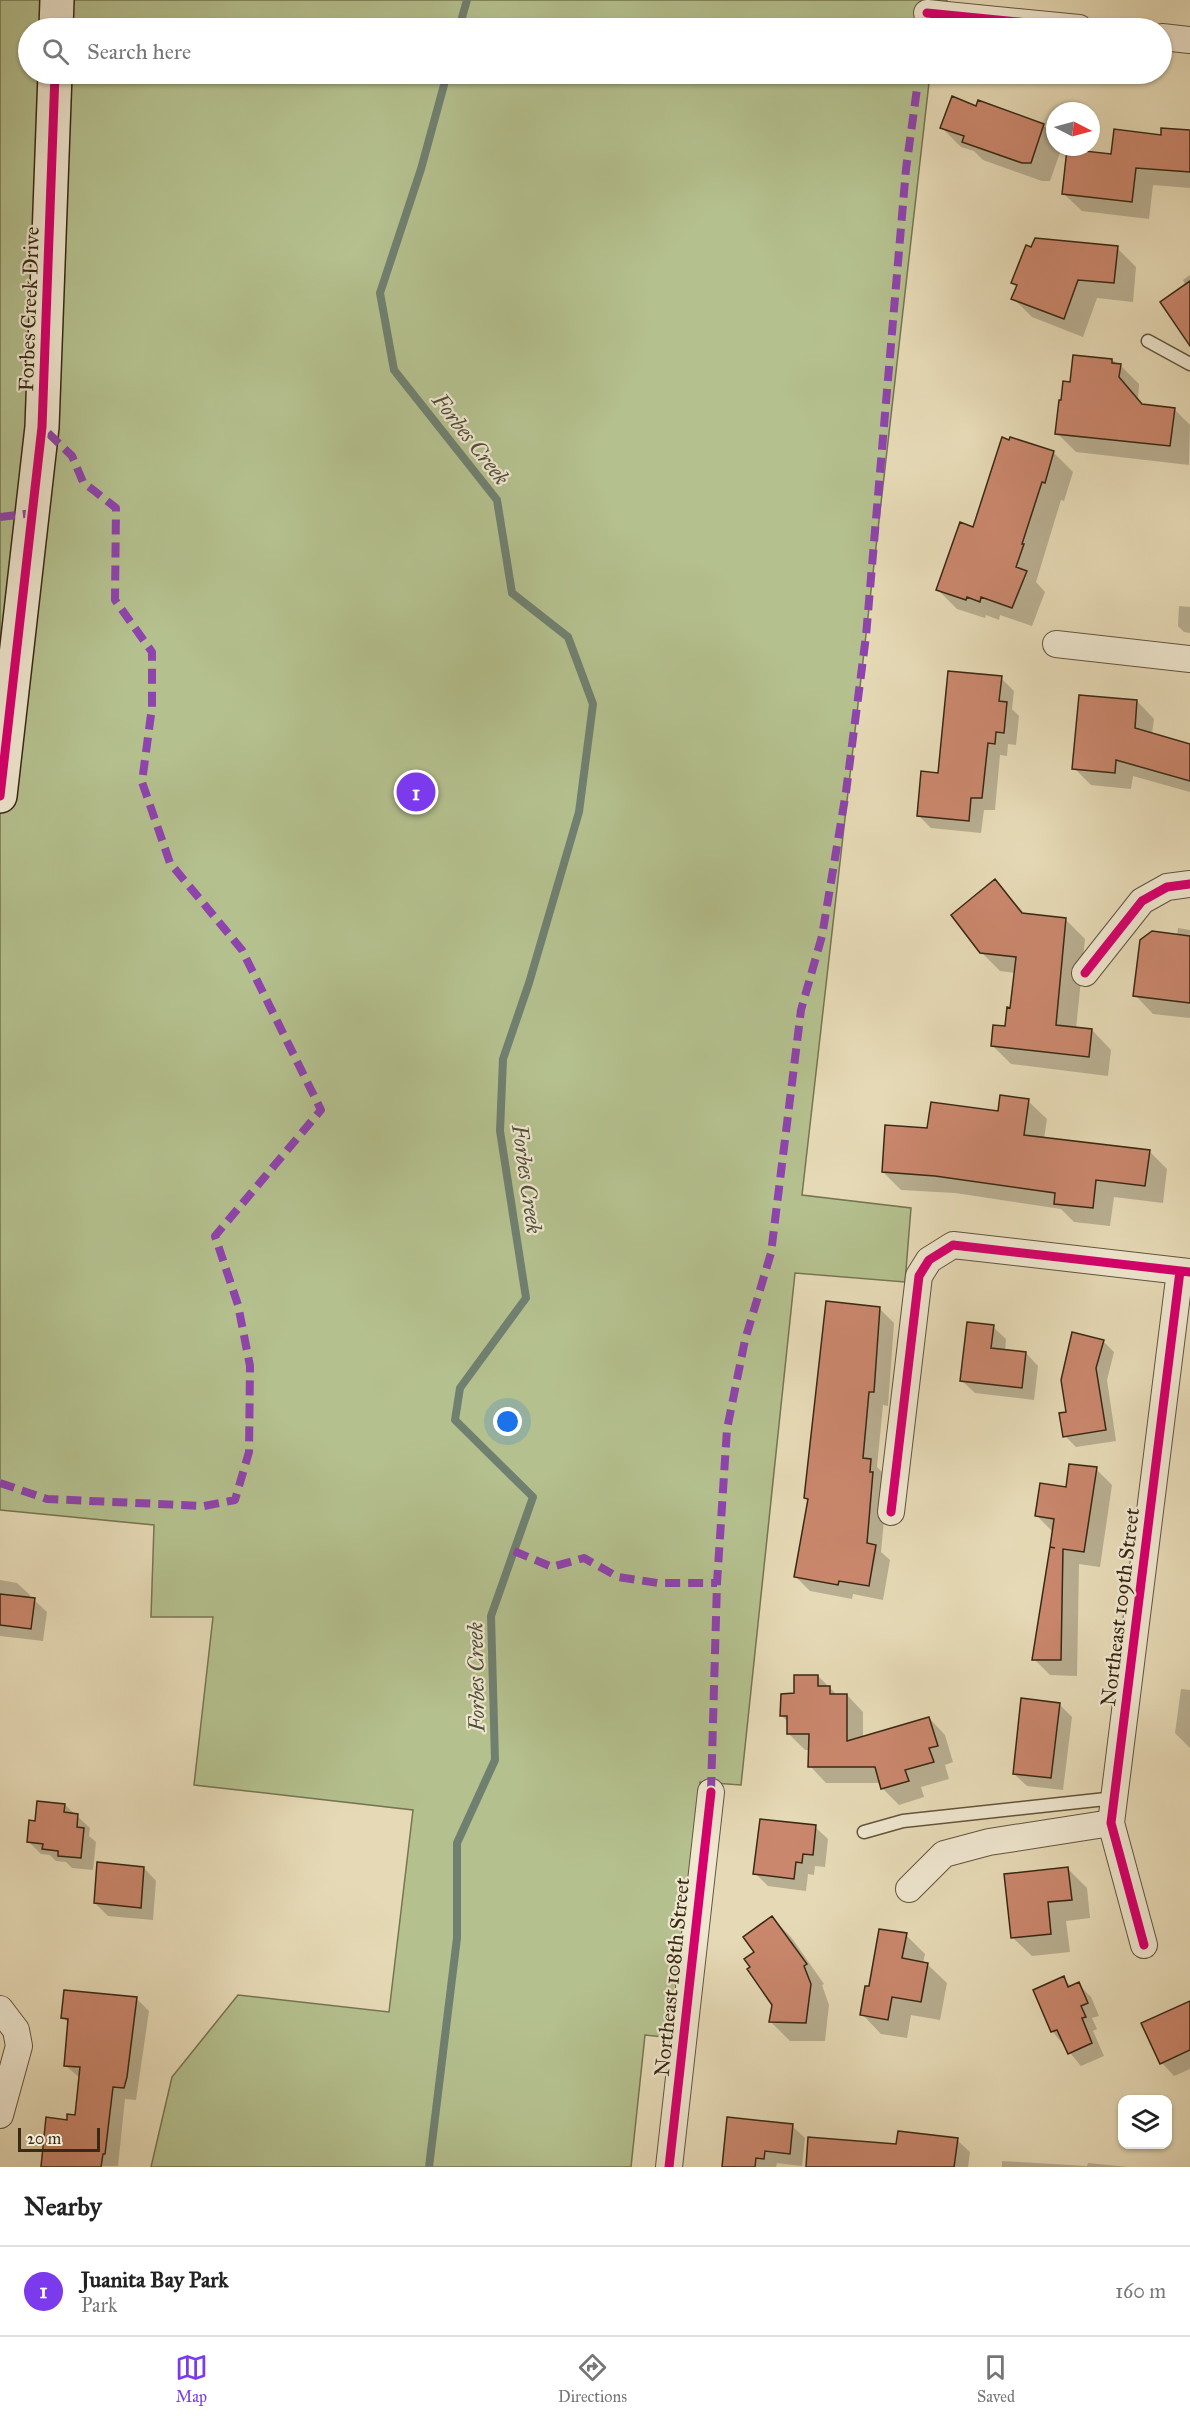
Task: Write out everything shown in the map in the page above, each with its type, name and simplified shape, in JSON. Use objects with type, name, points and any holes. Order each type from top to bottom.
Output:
[{"type":"street","points":[[56,18],[57,0]]},
{"type":"street","points":[[927,13],[978,18]]},
{"type":"street","points":[[1172,38],[1190,40]]},
{"type":"street","name":"Forbes Creek Drive","points":[[0,796],[42,427],[55,84]]},
{"type":"street","points":[[1056,644],[1190,659]]},
{"type":"street","points":[[1085,973],[1142,901],[1167,887],[1190,885]]},
{"type":"street","points":[[891,1512],[919,1276],[929,1260],[953,1245],[1185,1271]]},
{"type":"street","name":"Northeast 109th Street","points":[[1144,1944],[1113,1811],[1185,1271]]},
{"type":"street","name":"Northeast 108th Street","points":[[669,2167],[711,1792]]},
{"type":"street","points":[[909,1889],[944,1854],[1113,1811]]},
{"type":"street","points":[[0,2009],[16,2030],[19,2046],[0,2115]]},
{"type":"lane","points":[[1148,341],[1190,364]]},
{"type":"lane","points":[[864,1832],[903,1821],[1113,1811]]},
{"type":"green space","points":[[0,0],[947,0],[942,18],[18,18],[18,84],[929,84],[802,1195],[911,1208],[905,1282],[795,1273],[741,1785],[700,1782],[673,2038],[645,2035],[631,2167],[151,2167],[172,2077],[238,1995],[389,2012],[413,1810],[194,1785],[213,1617],[151,1617],[154,1525],[0,1510]]},
{"type":"building","points":[[952,96],[976,106],[978,100],[1044,124],[1031,163],[1022,163],[962,142],[964,136],[940,128]]},
{"type":"building","points":[[1161,128],[1190,130],[1190,172],[1136,168],[1132,202],[1062,194],[1066,156],[1111,154],[1114,129],[1161,135]]},
{"type":"building","points":[[1035,238],[1118,246],[1114,283],[1078,280],[1064,319],[1011,299],[1017,285],[1011,283],[1026,245],[1031,247]]},
{"type":"building","points":[[1190,281],[1190,346],[1160,302]]},
{"type":"building","points":[[1073,355],[1112,359],[1112,363],[1121,364],[1119,377],[1142,404],[1175,408],[1170,446],[1055,434],[1063,381],[1070,382]]},
{"type":"building","points":[[1002,437],[1009,440],[1010,437],[1054,451],[1045,483],[1042,482],[1022,544],[1024,544],[1016,567],[1027,571],[1012,608],[981,597],[980,602],[967,597],[966,600],[936,590],[960,522],[973,527]]},
{"type":"building","points":[[948,671],[1002,676],[999,701],[1007,702],[1004,733],[996,732],[995,744],[988,743],[982,798],[971,798],[969,821],[917,816],[921,771],[938,773]]},
{"type":"building","points":[[1079,695],[1137,700],[1135,728],[1190,744],[1190,781],[1116,760],[1115,773],[1072,769]]},
{"type":"building","points":[[995,879],[1022,913],[1066,918],[1056,1025],[1092,1029],[1089,1057],[991,1046],[993,1025],[1005,1026],[1007,1007],[1010,1008],[1016,957],[980,953],[951,915]]},
{"type":"building","points":[[1152,931],[1190,936],[1190,1003],[1133,996],[1140,940]]},
{"type":"building","points":[[1000,1095],[1029,1099],[1024,1135],[1150,1150],[1145,1186],[1096,1180],[1093,1208],[1054,1204],[1055,1193],[935,1176],[882,1172],[885,1125],[927,1128],[931,1102],[998,1111]]},
{"type":"building","points":[[826,1301],[880,1307],[874,1392],[869,1392],[863,1458],[871,1459],[870,1472],[873,1472],[867,1543],[876,1545],[869,1586],[839,1581],[838,1585],[794,1577],[808,1499],[804,1498]]},
{"type":"building","points":[[967,1322],[994,1325],[991,1348],[1026,1352],[1022,1388],[960,1381]]},
{"type":"building","points":[[1072,1332],[1104,1340],[1096,1368],[1106,1430],[1063,1437],[1059,1413],[1066,1412],[1061,1380]]},
{"type":"building","points":[[1069,1464],[1097,1467],[1084,1552],[1063,1549],[1061,1660],[1032,1660],[1054,1519],[1035,1516],[1040,1483],[1066,1487]]},
{"type":"building","points":[[0,1594],[35,1598],[31,1629],[0,1625]]},
{"type":"building","points":[[794,1675],[818,1675],[818,1686],[830,1686],[830,1694],[847,1694],[847,1741],[929,1717],[938,1746],[929,1748],[934,1762],[905,1770],[909,1781],[881,1789],[875,1767],[808,1767],[809,1734],[787,1734],[787,1716],[780,1716],[781,1694],[794,1693]]},
{"type":"building","points":[[1021,1698],[1060,1703],[1051,1778],[1013,1774]]},
{"type":"building","points":[[37,1801],[65,1804],[64,1812],[78,1814],[77,1827],[84,1828],[81,1858],[58,1856],[58,1851],[42,1849],[43,1844],[27,1842],[29,1820],[35,1821]]},
{"type":"building","points":[[760,1819],[816,1825],[813,1855],[803,1854],[802,1863],[796,1862],[794,1879],[753,1874]]},
{"type":"building","points":[[97,1862],[144,1867],[141,1908],[94,1903]]},
{"type":"building","points":[[1068,1867],[1072,1900],[1048,1902],[1051,1934],[1011,1938],[1004,1874]]},
{"type":"building","points":[[772,1916],[807,1964],[804,1966],[811,1984],[806,2023],[769,2022],[772,2005],[747,1969],[750,1967],[744,1959],[754,1952],[743,1937]]},
{"type":"building","points":[[879,1929],[907,1933],[902,1958],[928,1963],[921,2002],[892,1997],[888,2020],[860,2015],[865,1986],[869,1986]]},
{"type":"building","points":[[1064,1976],[1068,1987],[1079,1982],[1088,2003],[1081,2006],[1086,2017],[1082,2018],[1092,2043],[1068,2054],[1057,2030],[1051,2032],[1033,1990]]},
{"type":"building","points":[[64,1990],[137,1997],[127,2077],[124,2088],[113,2087],[105,2154],[103,2154],[101,2167],[41,2167],[46,2117],[67,2120],[67,2114],[75,2115],[80,2067],[64,2066],[68,2019],[61,2018]]},
{"type":"building","points":[[1190,2001],[1190,2050],[1160,2064],[1141,2023]]},
{"type":"building","points":[[727,2117],[793,2124],[790,2154],[765,2151],[764,2159],[756,2158],[755,2167],[722,2167]]},
{"type":"building","points":[[898,2131],[958,2138],[954,2167],[806,2167],[808,2137],[896,2144]]},
{"type":"waterway","name":"Forbes Creek","points":[[462,18],[467,0]]},
{"type":"waterway","name":"Forbes Creek","points":[[429,2167],[457,1938],[457,1843],[495,1760],[491,1616],[533,1497],[455,1420],[460,1388],[526,1298],[500,1131],[503,1059],[529,983],[579,812],[593,704],[568,637],[512,593],[497,500],[394,370],[380,293],[421,169],[444,84]]},
{"type":"marked path","points":[[926,18],[927,13]]},
{"type":"marked path","points":[[711,1792],[717,1583],[727,1429],[745,1340],[771,1253],[801,1010],[822,936],[846,792],[866,636],[906,169],[918,84]]},
{"type":"marked path","points":[[0,1483],[47,1499],[204,1506],[235,1500],[249,1452],[250,1366],[238,1305],[215,1236],[321,1110],[242,950],[170,863],[142,782],[152,707],[152,652],[115,600],[116,508],[83,482],[72,456],[42,427]]},
{"type":"marked path","points":[[0,517],[34,513]]},
{"type":"marked path","points":[[514,1551],[552,1567],[584,1558],[618,1577],[658,1583],[717,1583]]},
{"type":"cycle path","points":[[927,13],[978,18]]},
{"type":"cycle path","points":[[0,796],[42,427],[55,84]]},
{"type":"cycle path","points":[[1085,973],[1142,901],[1167,887],[1190,884]]},
{"type":"cycle path","points":[[891,1512],[919,1276],[929,1260],[953,1245],[1190,1272]]},
{"type":"cycle path","points":[[1144,1945],[1111,1823],[1180,1271]]},
{"type":"cycle path","points":[[669,2167],[711,1792]]},
{"type":"place","name":"Juanita Bay Park","points":[[416,792]]}]
